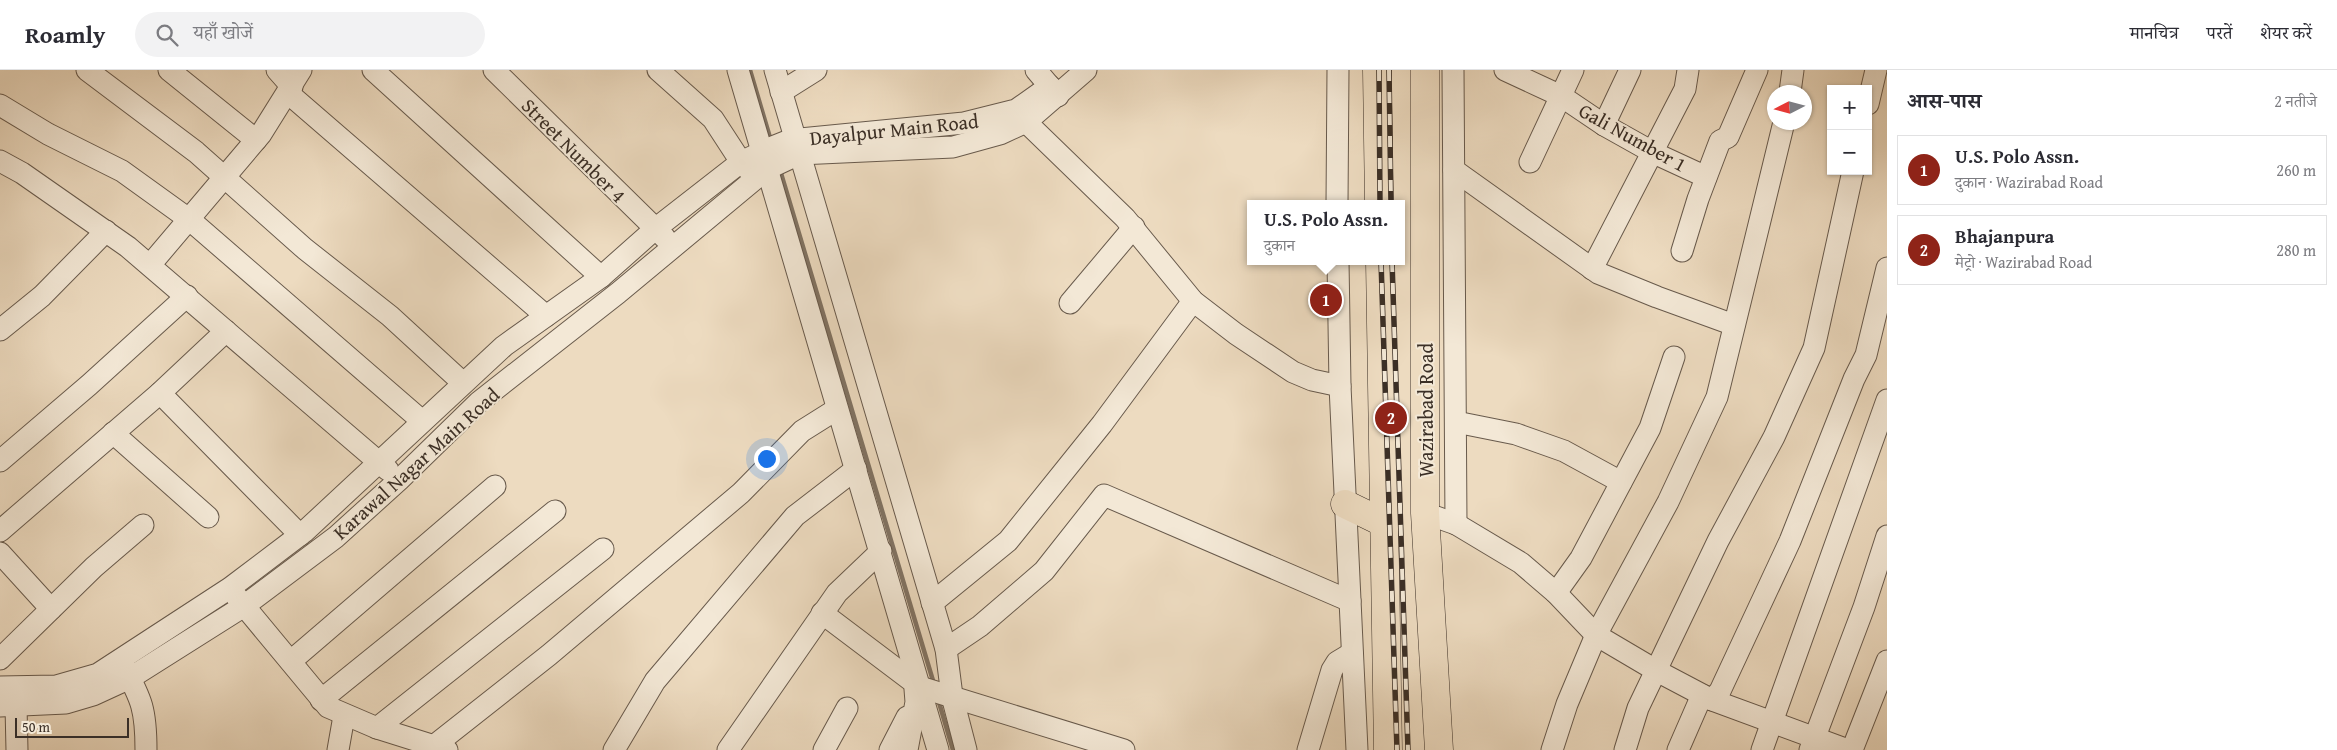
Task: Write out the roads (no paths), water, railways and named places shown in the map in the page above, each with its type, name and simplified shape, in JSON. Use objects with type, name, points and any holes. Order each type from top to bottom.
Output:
[{"type":"highway","points":[[1377,70],[1379,200]]},
{"type":"highway","name":"Wazirabad Road","points":[[1425,70],[1426,513],[1439,750]]},
{"type":"highway","name":"Wazirabad Road","points":[[1380,265],[1388,750]]},
{"type":"highway","points":[[1345,504],[1384,523]]},
{"type":"street","points":[[87,70],[196,152],[305,248],[390,316],[463,383]]},
{"type":"street","points":[[169,70],[256,140]]},
{"type":"street","points":[[277,70],[294,83],[546,316]]},
{"type":"street","points":[[373,70],[601,278]]},
{"type":"street","name":"Street Number 4","points":[[494,70],[673,246]]},
{"type":"street","points":[[658,70],[762,162]]},
{"type":"street","points":[[738,70],[762,162],[880,551],[927,692],[938,750]]},
{"type":"street","points":[[775,70],[795,148],[946,650]]},
{"type":"street","points":[[781,92],[816,70]]},
{"type":"street","points":[[1036,70],[1054,91]]},
{"type":"street","name":"Dayalpur Main Road","points":[[795,148],[953,146],[1000,134],[1026,122],[1054,91],[1068,70]]},
{"type":"street","name":"Dayalpur Main Road","points":[[795,148],[964,123],[1016,110],[1054,91],[1086,70]]},
{"type":"street","points":[[1337,200],[1338,70]]},
{"type":"street","points":[[1453,70],[1456,524]]},
{"type":"street","name":"Gali Number 1","points":[[1505,70],[1561,96],[1604,125],[1654,152],[1706,176]]},
{"type":"street","name":"Gali Number 1","points":[[1561,96],[1573,70]]},
{"type":"street","points":[[1604,125],[1630,70]]},
{"type":"street","points":[[1592,269],[1685,89],[1688,70]]},
{"type":"street","points":[[1682,251],[1706,176],[1720,141],[1728,137],[1757,70]]},
{"type":"street","points":[[1791,85],[1794,70]]},
{"type":"street","points":[[1872,87],[1876,70]]},
{"type":"street","points":[[150,265],[225,179],[256,140],[294,83]]},
{"type":"street","points":[[1530,162],[1561,96]]},
{"type":"street","points":[[0,105],[48,134],[122,171],[190,220],[422,421]]},
{"type":"street","points":[[1026,122],[1134,228],[1193,300],[1236,334],[1293,372],[1312,380],[1340,386]]},
{"type":"street","points":[[1552,750],[1567,704],[1596,635],[1668,502],[1717,397],[1782,130]]},
{"type":"street","name":"Karawal Nagar Main Road","points":[[0,687],[56,686],[98,674],[230,588],[300,535],[504,346],[601,278],[655,229],[762,162],[795,148]]},
{"type":"street","points":[[0,162],[22,173],[106,231],[150,265],[399,480]]},
{"type":"street","name":"Karawal Nagar Main Road","points":[[8,706],[66,703],[93,695],[130,678],[244,606],[336,537],[399,480],[479,402],[618,293],[673,246],[762,162]]},
{"type":"street","points":[[1454,170],[1592,269],[1656,297],[1734,325]]},
{"type":"street","points":[[1625,750],[1638,708],[1718,541],[1774,437],[1814,348],[1852,175]]},
{"type":"street","points":[[1070,303],[1134,228]]},
{"type":"street","points":[[0,330],[42,296],[106,231]]},
{"type":"street","points":[[1338,265],[1340,386],[1357,750]]},
{"type":"street","points":[[1678,750],[1707,697],[1720,691],[1790,541],[1854,380],[1866,355],[1887,268]]},
{"type":"street","points":[[0,461],[89,385],[187,296]]},
{"type":"street","points":[[932,603],[1008,541],[1102,424],[1193,300]]},
{"type":"street","points":[[0,531],[160,393],[226,331]]},
{"type":"street","points":[[1556,593],[1581,558],[1650,428],[1674,357]]},
{"type":"street","points":[[160,393],[300,535]]},
{"type":"street","points":[[1762,750],[1887,400]]},
{"type":"street","points":[[230,588],[328,707],[344,716],[439,748],[741,493],[802,431],[837,409]]},
{"type":"street","points":[[1456,422],[1516,434],[1564,451],[1622,482]]},
{"type":"street","points":[[113,433],[208,517]]},
{"type":"street","points":[[614,750],[655,681],[795,516],[856,469]]},
{"type":"street","points":[[291,662],[495,486]]},
{"type":"street","points":[[907,750],[927,692],[946,650],[980,626],[1044,571],[1104,495],[1350,602]]},
{"type":"street","points":[[321,700],[555,511]]},
{"type":"street","points":[[1426,513],[1456,524],[1521,563],[1556,593],[1596,635],[1657,671],[1707,697],[1773,722],[1813,743],[1848,750]]},
{"type":"street","points":[[0,659],[51,609],[143,525]]},
{"type":"street","points":[[1813,743],[1864,607],[1887,536]]},
{"type":"street","points":[[377,728],[603,549]]},
{"type":"street","points":[[728,750],[837,593],[880,551]]},
{"type":"street","points":[[0,553],[51,609]]},
{"type":"street","points":[[822,613],[927,692],[966,750]]},
{"type":"street","points":[[1308,750],[1332,670],[1337,662],[1352,653]]},
{"type":"street","points":[[120,659],[146,716],[146,750]]},
{"type":"street","points":[[1852,750],[1887,661]]},
{"type":"street","points":[[890,750],[899,729],[927,692]]},
{"type":"street","points":[[927,692],[1124,750]]},
{"type":"street","points":[[8,706],[17,750]]},
{"type":"street","points":[[824,750],[847,708]]},
{"type":"street","points":[[338,750],[344,716]]},
{"type":"waterway","points":[[750,70],[771,141]]},
{"type":"waterway","points":[[780,170],[934,684]]},
{"type":"waterway","points":[[938,699],[953,750]]},
{"type":"railway","points":[[1379,70],[1380,200]]},
{"type":"railway","points":[[1389,70],[1391,200]]},
{"type":"railway","points":[[1381,265],[1397,750]]},
{"type":"railway","points":[[1392,265],[1408,750]]},
{"type":"place","name":"U.S. Polo Assn.","points":[[1326,300]]},
{"type":"place","name":"Bhajanpura","points":[[1391,418]]}]
